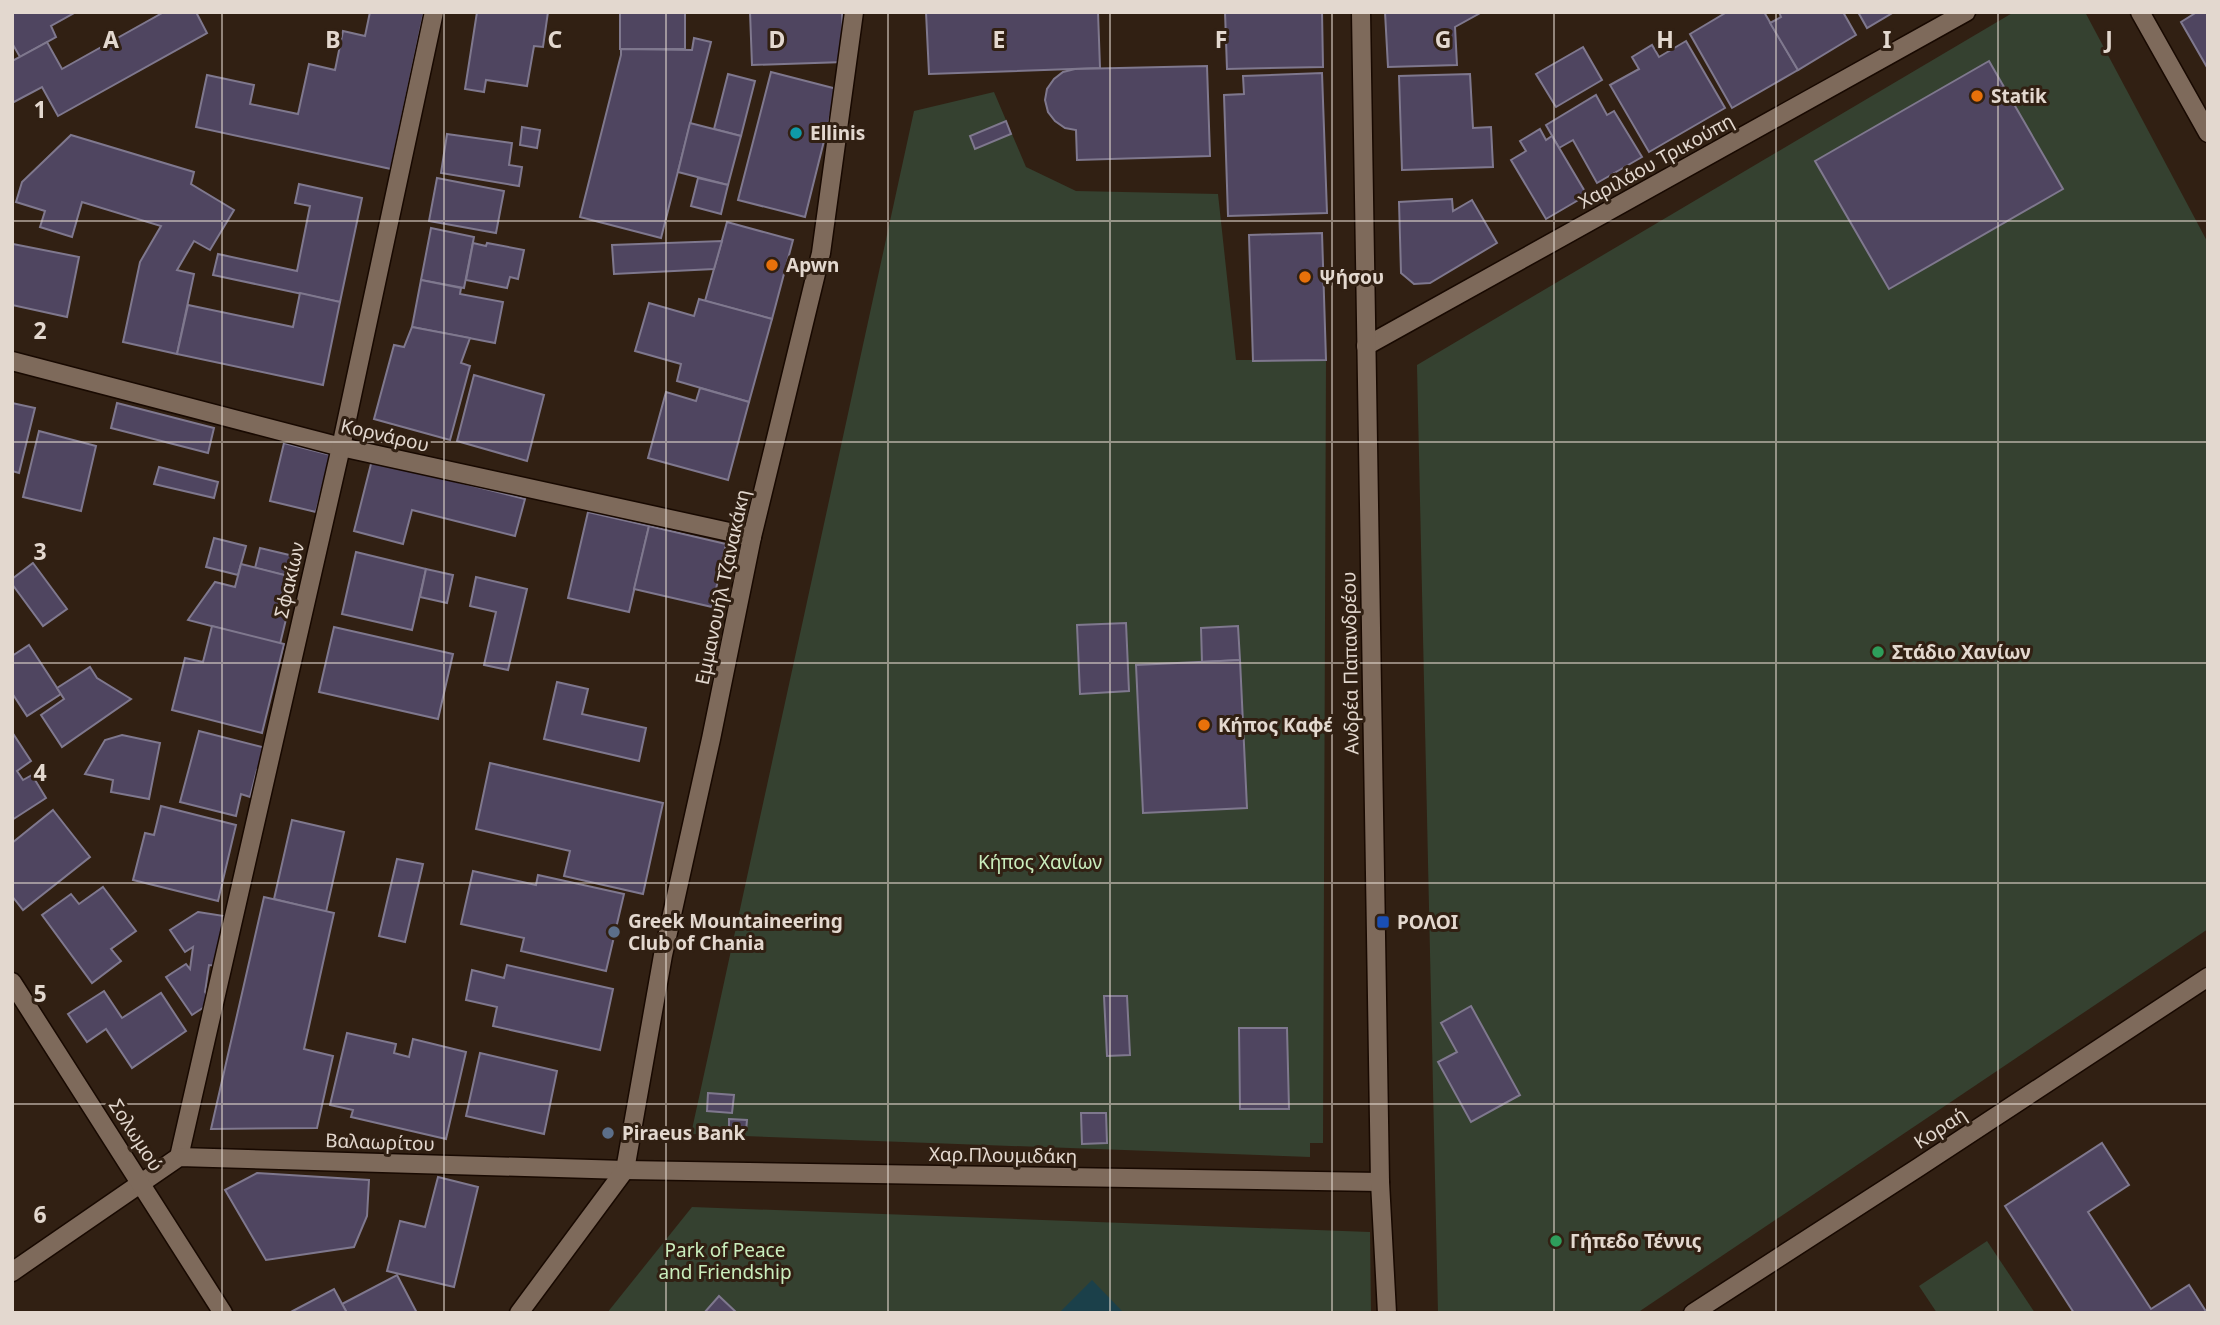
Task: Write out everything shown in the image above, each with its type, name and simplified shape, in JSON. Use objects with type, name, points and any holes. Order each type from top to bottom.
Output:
[{"type":"street","name":"Σφακίων","points":[[179,1157],[341,447],[434,12]]},
{"type":"street","name":"Εμμανουήλ Τζανακάκη","points":[[625,1170],[663,956],[752,537],[821,253],[854,12]]},
{"type":"street","name":"Ανδρέα Παπανδρέου","points":[[1360,12],[1380,1182],[1387,1313]]},
{"type":"street","name":"Χαριλάου Τρικούπη","points":[[1366,346],[1966,12]]},
{"type":"street","points":[[2140,12],[2208,133]]},
{"type":"street","name":"Κορνάρου","points":[[12,360],[341,447],[752,537]]},
{"type":"street","name":"Κοραή","points":[[1693,1313],[2208,976]]},
{"type":"street","name":"Σολωμού","points":[[12,982],[142,1182],[223,1313]]},
{"type":"street","points":[[12,1272],[179,1157]]},
{"type":"street","name":"Βαλαωρίτου","points":[[179,1157],[625,1170]]},
{"type":"street","points":[[519,1313],[625,1170]]},
{"type":"street","name":"Χαρ.Πλουμιδάκη","points":[[625,1170],[1380,1182]]},
{"type":"green space","name":"Στάδιο Χανίων","points":[[2014,12],[2085,12],[2208,243],[2208,929],[1637,1313],[1438,1313],[1417,365]]},
{"type":"green space","name":"Κήπος Χανίων","points":[[994,92],[1026,167],[1076,191],[1218,194],[1236,360],[1326,360],[1323,1143],[1310,1143],[1310,1157],[691,1134],[914,111]]},
{"type":"green space","name":"Park of Peace and Friendship","points":[[692,1207],[1370,1232],[1371,1313],[607,1313]]},
{"type":"green space","points":[[1987,1241],[2035,1313],[1937,1313],[1919,1286]]},
{"type":"water","points":[[1092,1280],[1124,1313],[1059,1313]]},
{"type":"building","points":[[12,12],[76,12],[51,26],[56,37],[20,57],[12,43]]},
{"type":"building","points":[[164,12],[196,12],[207,33],[58,116],[42,87],[12,103],[12,61],[47,42],[62,69]]},
{"type":"building","points":[[370,12],[424,12],[391,169],[196,127],[207,75],[254,85],[250,104],[298,114],[309,64],[335,70],[343,31],[365,36]]},
{"type":"building","points":[[477,12],[548,12],[543,47],[534,46],[527,86],[486,80],[484,92],[465,89]]},
{"type":"building","points":[[620,12],[685,12],[685,49],[620,49]]},
{"type":"building","points":[[750,12],[842,12],[844,62],[752,65]]},
{"type":"building","points":[[926,12],[1098,12],[1100,68],[929,74]]},
{"type":"building","points":[[1225,12],[1322,12],[1323,67],[1227,69]]},
{"type":"building","points":[[1385,12],[1482,12],[1455,27],[1457,65],[1388,67]]},
{"type":"building","points":[[1727,12],[1764,12],[1798,70],[1732,108],[1690,34]]},
{"type":"building","points":[[1779,12],[1843,12],[1856,35],[1798,70],[1770,23],[1781,17]]},
{"type":"building","points":[[1858,12],[1894,12],[1867,28]]},
{"type":"building","points":[[2197,12],[2208,12],[2208,69],[2181,22]]},
{"type":"building","points":[[694,38],[711,42],[661,238],[580,217],[621,49],[692,50]]},
{"type":"building","points":[[1686,41],[1725,108],[1649,152],[1610,85],[1639,69],[1632,57],[1652,45],[1659,57]]},
{"type":"building","points":[[1583,47],[1602,80],[1556,107],[1536,74]]},
{"type":"building","points":[[1989,61],[2063,189],[1889,289],[1815,161]]},
{"type":"building","points":[[1207,66],[1210,156],[1077,160],[1076,130],[1065,128],[1055,121],[1048,112],[1045,100],[1047,89],[1054,79],[1063,72],[1075,69]]},
{"type":"building","points":[[771,72],[837,89],[805,217],[738,200]]},
{"type":"building","points":[[1322,73],[1327,213],[1228,216],[1224,95],[1244,94],[1243,76]]},
{"type":"building","points":[[728,74],[755,81],[741,136],[714,129]]},
{"type":"building","points":[[1470,74],[1473,128],[1491,127],[1493,167],[1402,170],[1399,76]]},
{"type":"building","points":[[1596,95],[1607,115],[1614,111],[1642,157],[1597,183],[1573,140],[1559,148],[1546,125]]},
{"type":"building","points":[[1006,121],[1011,134],[975,149],[970,136]]},
{"type":"building","points":[[690,123],[741,136],[728,185],[678,172]]},
{"type":"building","points":[[522,127],[540,130],[537,148],[520,145]]},
{"type":"building","points":[[1540,129],[1546,140],[1552,136],[1587,195],[1546,219],[1511,160],[1526,151],[1520,141]]},
{"type":"building","points":[[447,134],[512,143],[509,165],[522,167],[519,186],[441,173]]},
{"type":"building","points":[[71,135],[194,172],[191,184],[234,210],[210,250],[194,241],[177,270],[194,274],[177,354],[123,342],[140,262],[161,226],[82,202],[72,237],[40,227],[45,211],[16,202],[22,182]]},
{"type":"building","points":[[437,178],[504,191],[496,233],[429,221]]},
{"type":"building","points":[[698,178],[728,185],[721,214],[691,206]]},
{"type":"building","points":[[299,184],[362,198],[340,302],[213,275],[218,254],[297,271],[310,206],[295,203]]},
{"type":"building","points":[[1452,199],[1453,211],[1472,200],[1497,243],[1430,283],[1414,284],[1401,273],[1399,202]]},
{"type":"building","points":[[727,222],[793,240],[772,319],[705,301]]},
{"type":"building","points":[[431,228],[474,237],[464,288],[421,280]]},
{"type":"building","points":[[1322,233],[1326,360],[1253,361],[1249,235]]},
{"type":"building","points":[[722,241],[714,269],[614,274],[612,245]]},
{"type":"building","points":[[473,243],[524,250],[518,279],[510,277],[507,288],[466,280]]},
{"type":"building","points":[[13,244],[79,257],[67,317],[12,305]]},
{"type":"building","points":[[421,280],[461,288],[460,294],[503,302],[495,343],[412,327]]},
{"type":"building","points":[[300,293],[340,302],[323,385],[177,354],[188,305],[293,327]]},
{"type":"building","points":[[699,299],[772,319],[749,402],[677,381],[681,364],[635,351],[649,303],[694,316]]},
{"type":"building","points":[[412,327],[470,338],[461,363],[470,366],[450,440],[374,419],[394,345],[404,347]]},
{"type":"building","points":[[474,375],[544,395],[527,461],[457,441]]},
{"type":"building","points":[[700,388],[749,402],[728,480],[648,458],[666,392],[696,401]]},
{"type":"building","points":[[12,403],[35,408],[19,473],[12,471]]},
{"type":"building","points":[[117,403],[214,428],[208,453],[111,428]]},
{"type":"building","points":[[39,431],[96,446],[81,511],[23,497]]},
{"type":"building","points":[[284,443],[331,455],[316,512],[270,501]]},
{"type":"building","points":[[372,460],[525,499],[515,536],[412,510],[403,544],[354,531]]},
{"type":"building","points":[[159,467],[218,482],[214,498],[154,484]]},
{"type":"building","points":[[588,512],[649,526],[629,612],[568,598]]},
{"type":"building","points":[[649,526],[726,544],[712,607],[634,589]]},
{"type":"building","points":[[214,538],[246,546],[238,575],[206,567]]},
{"type":"building","points":[[260,548],[302,558],[296,578],[255,568]]},
{"type":"building","points":[[356,552],[426,569],[412,630],[342,614]]},
{"type":"building","points":[[33,563],[67,609],[43,626],[12,584],[12,579]]},
{"type":"building","points":[[241,564],[296,578],[280,644],[188,620],[215,582],[235,587]]},
{"type":"building","points":[[426,569],[453,575],[447,603],[420,597]]},
{"type":"building","points":[[476,577],[527,589],[508,670],[484,665],[496,612],[470,606]]},
{"type":"building","points":[[1126,623],[1129,691],[1080,694],[1077,625]]},
{"type":"building","points":[[212,626],[284,644],[262,733],[172,710],[185,658],[203,662]]},
{"type":"building","points":[[1238,626],[1240,660],[1202,662],[1201,628]]},
{"type":"building","points":[[334,627],[453,654],[438,719],[319,692]]},
{"type":"building","points":[[29,645],[61,694],[27,716],[12,693],[12,656]]},
{"type":"building","points":[[1240,660],[1247,808],[1143,813],[1136,665]]},
{"type":"building","points":[[90,667],[97,678],[131,699],[62,747],[41,715],[64,699],[57,688]]},
{"type":"building","points":[[557,682],[588,689],[582,714],[646,728],[639,761],[544,739]]},
{"type":"building","points":[[199,731],[266,748],[250,797],[241,794],[236,816],[180,802]]},
{"type":"building","points":[[12,732],[31,761],[17,771],[23,780],[32,775],[46,798],[12,820]]},
{"type":"building","points":[[122,735],[160,743],[149,799],[111,792],[113,780],[85,774],[105,740]]},
{"type":"building","points":[[490,763],[663,803],[643,894],[564,876],[570,851],[476,829]]},
{"type":"building","points":[[161,806],[236,825],[218,901],[133,880],[145,833],[154,835]]},
{"type":"building","points":[[53,810],[90,857],[23,910],[12,896],[12,843]]},
{"type":"building","points":[[292,820],[344,832],[326,912],[274,899]]},
{"type":"building","points":[[397,859],[423,864],[405,942],[379,936]]},
{"type":"building","points":[[473,871],[536,885],[538,875],[624,894],[606,971],[521,951],[524,938],[461,924]]},
{"type":"building","points":[[103,887],[136,931],[111,949],[121,961],[92,983],[42,915],[71,894],[79,904]]},
{"type":"building","points":[[264,897],[334,913],[304,1049],[333,1056],[317,1128],[211,1129]]},
{"type":"building","points":[[198,912],[224,916],[217,966],[209,965],[205,992],[212,1002],[192,1015],[166,977],[186,964],[190,969],[193,947],[185,952],[170,930]]},
{"type":"building","points":[[507,965],[613,989],[600,1050],[493,1026],[497,1007],[466,1000],[472,970],[504,978]]},
{"type":"building","points":[[104,991],[122,1018],[161,993],[186,1031],[132,1068],[106,1029],[87,1042],[68,1014]]},
{"type":"building","points":[[1104,996],[1127,996],[1130,1055],[1107,1056]]},
{"type":"building","points":[[1471,1006],[1520,1095],[1471,1122],[1438,1062],[1457,1052],[1441,1023]]},
{"type":"building","points":[[1239,1028],[1287,1028],[1289,1109],[1240,1109]]},
{"type":"building","points":[[347,1033],[396,1044],[394,1053],[409,1057],[413,1039],[466,1052],[446,1139],[351,1117],[353,1110],[330,1105]]},
{"type":"building","points":[[480,1053],[557,1071],[544,1134],[466,1116]]},
{"type":"building","points":[[708,1093],[734,1095],[732,1113],[707,1111]]},
{"type":"building","points":[[1081,1113],[1106,1113],[1107,1143],[1082,1144]]},
{"type":"building","points":[[729,1119],[747,1120],[746,1131],[729,1130]]},
{"type":"building","points":[[2102,1143],[2129,1185],[2088,1212],[2151,1309],[2189,1285],[2207,1313],[2074,1313],[2005,1206]]},
{"type":"building","points":[[257,1173],[369,1180],[367,1216],[354,1247],[266,1260],[225,1190]]},
{"type":"building","points":[[438,1177],[478,1187],[454,1287],[387,1271],[400,1221],[425,1227]]},
{"type":"building","points":[[397,1275],[417,1313],[347,1313],[342,1304]]},
{"type":"building","points":[[334,1289],[347,1313],[289,1313]]},
{"type":"building","points":[[719,1296],[737,1313],[704,1313]]},
{"type":"place","name":"Statik","points":[[1977,96]]},
{"type":"place","name":"Ellinis","points":[[796,133]]},
{"type":"place","name":"Apwn","points":[[772,265]]},
{"type":"place","name":"Ψήσου","points":[[1305,277]]},
{"type":"place","name":"Στάδιο Χανίων","points":[[1878,652]]},
{"type":"place","name":"Κήπος Καφέ","points":[[1204,725]]},
{"type":"place","name":"ΡΟΛΟΙ","points":[[1383,922]]},
{"type":"place","name":"Greek Mountaineering Club of Chania","points":[[614,932]]},
{"type":"place","name":"Piraeus Bank","points":[[608,1133]]},
{"type":"place","name":"Γήπεδο Τέννις","points":[[1556,1241]]}]
